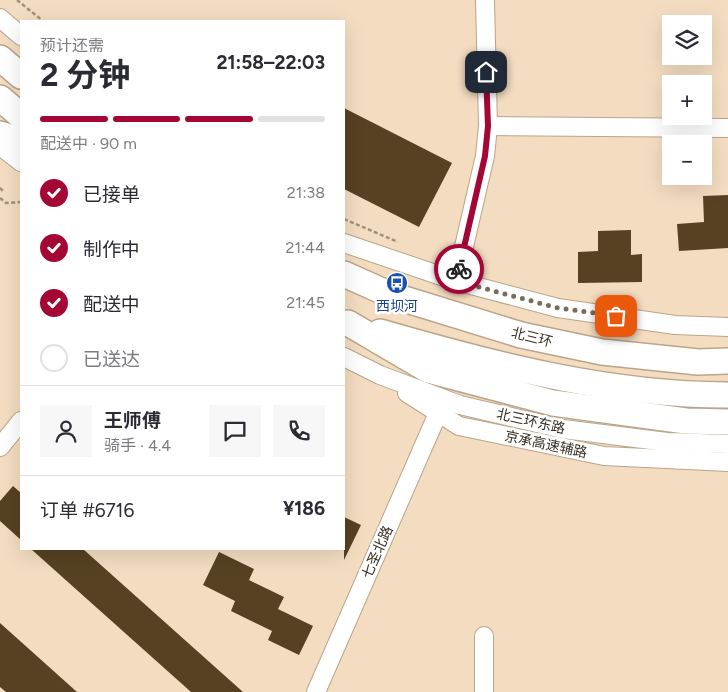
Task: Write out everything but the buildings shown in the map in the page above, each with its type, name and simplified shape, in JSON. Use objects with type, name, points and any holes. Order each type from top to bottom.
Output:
[{"type":"highway","points":[[0,58],[20,75]]},
{"type":"highway","points":[[0,98],[20,115]]},
{"type":"highway","points":[[0,134],[20,140]]},
{"type":"highway","name":"北三环","points":[[345,274],[391,294],[521,335],[602,352],[698,362],[728,362]]},
{"type":"highway","points":[[346,322],[472,358],[586,384],[698,395],[728,394]]},
{"type":"highway","points":[[346,322],[428,370],[553,403],[686,421],[728,422]]},
{"type":"street","points":[[456,281],[485,156],[488,126],[485,0]]},
{"type":"street","points":[[0,18],[20,35]]},
{"type":"street","points":[[488,126],[728,128]]},
{"type":"street","points":[[0,146],[20,161]]},
{"type":"street","points":[[345,243],[456,281],[558,308],[675,325],[728,327]]},
{"type":"street","name":"北三环东路","points":[[345,358],[380,375],[460,405],[563,429],[667,442],[728,444]]},
{"type":"street","name":"京承高速辅路","points":[[380,375],[459,426],[604,456],[728,462]]},
{"type":"street","name":"七圣北路","points":[[316,692],[438,412]]},
{"type":"street","points":[[0,447],[20,422]]},
{"type":"street","points":[[484,636],[484,692]]},
{"type":"path","points":[[17,0],[42,20]]},
{"type":"path","points":[[0,188],[4,192]]},
{"type":"path","points":[[0,198],[6,203],[20,202]]},
{"type":"path","points":[[345,219],[398,242]]},
{"type":"way so far","points":[[459,269],[456,281],[558,308],[616,316]]},
{"type":"place","name":"西坝河","points":[[397,283]]},
{"type":"route","points":[[459,269],[485,156],[488,126],[486,72]]}]
